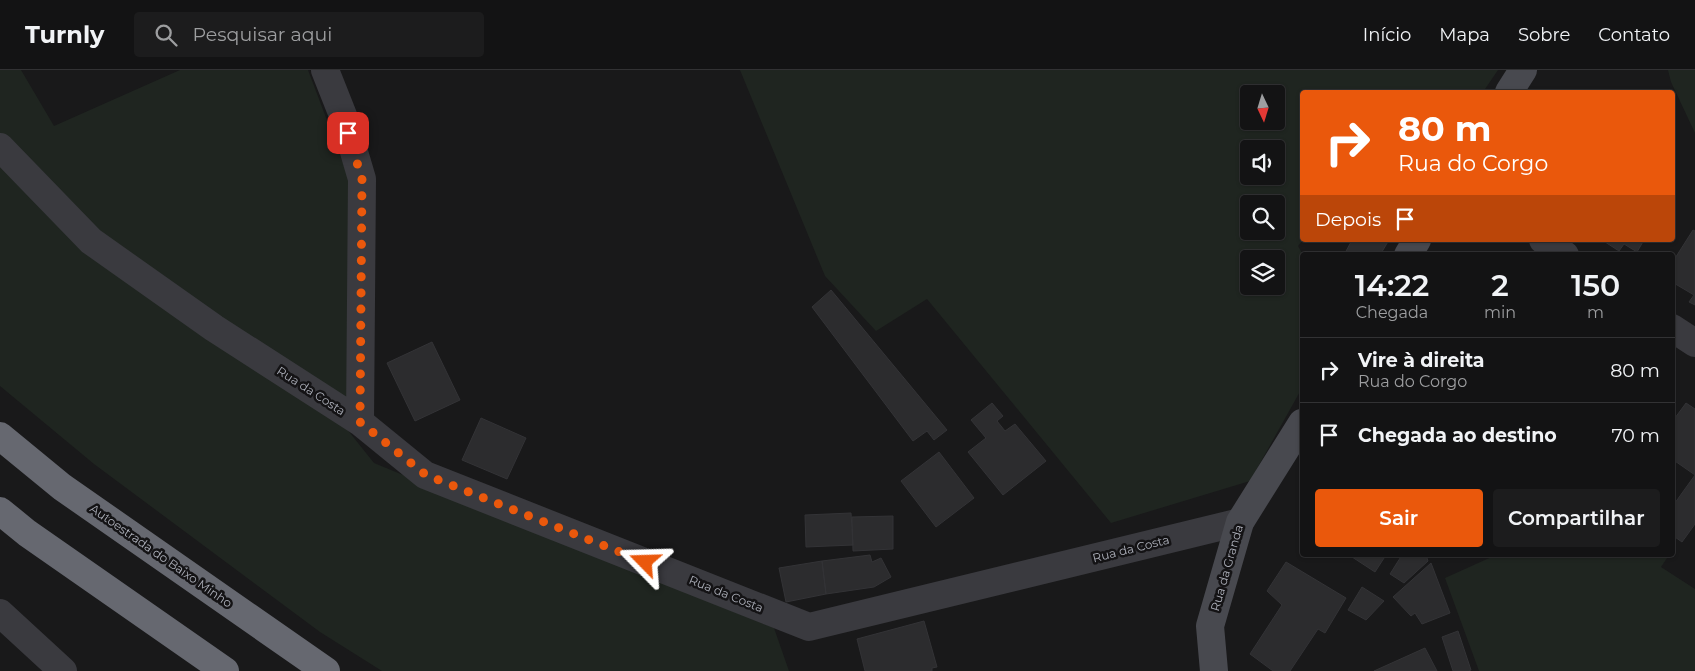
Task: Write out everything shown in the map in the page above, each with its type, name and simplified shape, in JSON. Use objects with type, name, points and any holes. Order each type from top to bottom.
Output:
[{"type":"highway","name":"Autoestrada do Baixo Minho","points":[[0,436],[62,487],[326,671]]},
{"type":"highway","points":[[0,511],[27,533],[225,671]]},
{"type":"street","points":[[325,70],[344,118],[362,179],[360,422]]},
{"type":"street","points":[[1510,90],[1523,70]]},
{"type":"street","name":"Rua da Costa","points":[[0,147],[91,241],[214,328],[360,422],[426,475],[809,627],[1240,522]]},
{"type":"street","points":[[1546,242],[1561,252]]},
{"type":"street","points":[[1675,330],[1695,343]]},
{"type":"street","name":"Rua da Granda","points":[[1214,671],[1210,626],[1240,522],[1300,425]]},
{"type":"street","points":[[0,613],[63,671]]},
{"type":"shaded area","points":[[0,70],[21,70],[54,126],[180,70],[308,70],[348,176],[351,359],[346,428],[374,463],[774,628],[789,671],[382,671],[320,632],[94,464],[0,386]]},
{"type":"shaded area","points":[[740,70],[1498,70],[1484,90],[1300,90],[1301,242],[1298,246],[1301,252],[1300,392],[1250,481],[1111,523],[927,299],[876,331],[825,276]]},
{"type":"shaded area","points":[[1668,70],[1695,70],[1695,133],[1675,90]]},
{"type":"shaded area","points":[[1492,557],[1668,557],[1661,567],[1695,589],[1695,671],[1479,671],[1445,578]]},
{"type":"building","points":[[1693,230],[1695,231],[1695,305],[1689,302],[1694,295],[1675,284],[1675,258]]},
{"type":"building","points":[[1351,242],[1388,242],[1382,252],[1346,252]]},
{"type":"building","points":[[1605,242],[1643,242],[1637,252],[1624,244],[1619,251]]},
{"type":"building","points":[[831,290],[947,430],[934,440],[927,431],[913,441],[812,307]]},
{"type":"building","points":[[432,342],[460,400],[415,421],[387,363]]},
{"type":"building","points":[[992,403],[1003,416],[997,421],[1005,431],[1015,424],[1046,461],[1003,495],[968,452],[986,438],[971,420]]},
{"type":"building","points":[[1686,403],[1695,409],[1695,475],[1675,461],[1675,418]]},
{"type":"building","points":[[481,418],[526,438],[507,479],[462,460]]},
{"type":"building","points":[[939,452],[974,498],[936,527],[901,481]]},
{"type":"building","points":[[1695,475],[1695,524],[1682,542],[1675,537],[1675,503]]},
{"type":"building","points":[[851,513],[853,545],[806,547],[805,515]]},
{"type":"building","points":[[893,516],[893,549],[853,551],[852,517]]},
{"type":"building","points":[[870,555],[872,562],[881,558],[891,577],[874,587],[826,594],[822,561]]},
{"type":"building","points":[[1352,557],[1385,557],[1375,572]]},
{"type":"building","points":[[1401,557],[1427,557],[1428,561],[1404,583],[1390,574]]},
{"type":"building","points":[[822,561],[826,594],[786,602],[779,568]]},
{"type":"building","points":[[1286,562],[1346,598],[1325,633],[1318,629],[1290,671],[1273,671],[1250,654],[1282,605],[1267,591]]},
{"type":"building","points":[[1431,563],[1450,613],[1422,624],[1415,613],[1411,616],[1393,597]]},
{"type":"building","points":[[1362,587],[1384,601],[1366,620],[1348,610]]},
{"type":"building","points":[[924,621],[937,667],[932,668],[932,671],[865,671],[857,639]]},
{"type":"building","points":[[1458,631],[1471,670],[1468,671],[1453,671],[1442,637]]},
{"type":"building","points":[[1425,648],[1437,671],[1374,671]]},
{"type":"route","points":[[348,133],[362,179],[360,422],[426,475],[645,562]]}]
